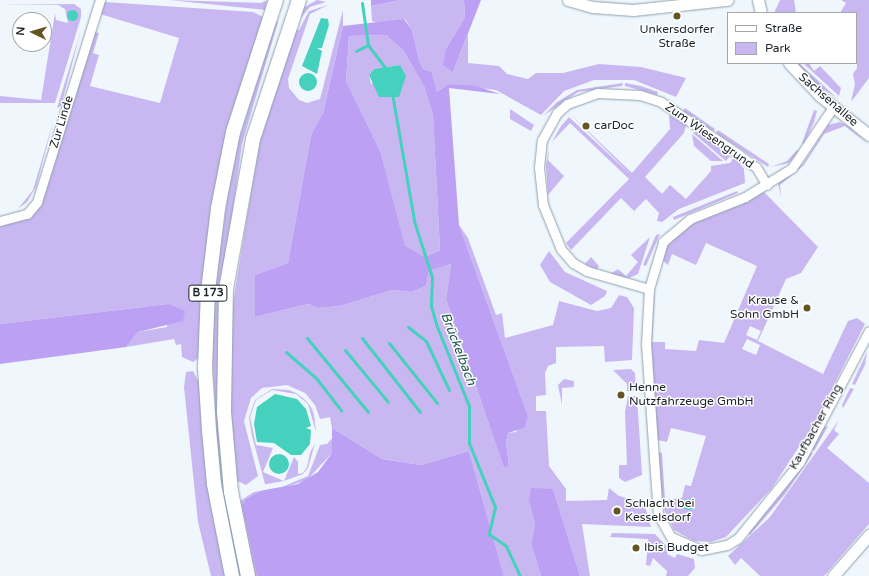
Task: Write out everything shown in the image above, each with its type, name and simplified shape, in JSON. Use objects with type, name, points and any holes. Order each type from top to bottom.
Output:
[{"type":"main road","name":"B 173","points":[[232,576],[215,491],[209,430],[205,368],[208,291],[218,208],[233,132],[276,0]]},
{"type":"main road","name":"B 173","points":[[248,576],[231,492],[224,412],[226,290],[253,139],[299,0]]},
{"type":"street","name":"Zur Linde","points":[[0,221],[27,214],[37,202],[100,0]]},
{"type":"street","points":[[568,0],[617,5],[727,0]]},
{"type":"street","points":[[758,0],[761,12]]},
{"type":"street","name":"Sachsenallee","points":[[790,64],[833,107],[869,135]]},
{"type":"street","name":"Zum Wiesengrund","points":[[649,289],[587,271],[573,263],[559,245],[543,205],[539,167],[542,140],[557,113],[568,104],[598,93],[640,95],[661,102],[756,167],[767,185]]},
{"type":"street","name":"Kaufbacher Ring","points":[[833,107],[792,168],[767,185],[690,218],[673,230],[663,242],[649,289],[646,344],[658,514],[671,537],[701,550],[727,545],[762,512],[799,463],[869,330]]},
{"type":"street","points":[[833,576],[869,535]]},
{"type":"green space","points":[[169,0],[261,3],[267,0],[265,10]]},
{"type":"green space","points":[[317,0],[326,2],[310,7],[297,22],[303,8]]},
{"type":"green space","points":[[401,0],[464,0],[465,17],[446,49],[453,72],[468,34],[468,63],[499,66],[507,74],[528,79],[536,73],[563,73],[599,64],[641,67],[686,78],[676,97],[634,80],[594,80],[564,91],[541,115],[496,90],[448,84],[437,92],[432,72],[423,69],[419,60],[412,30],[405,19],[378,23],[372,21],[371,6]]},
{"type":"green space","points":[[780,0],[794,0],[796,12],[774,12]]},
{"type":"green space","points":[[841,0],[869,0],[869,78],[851,102],[855,84],[853,74],[857,68],[857,12],[841,12],[846,3]]},
{"type":"green space","points":[[105,2],[253,12],[263,17],[227,131],[205,259],[200,357],[193,362],[182,357],[181,344],[176,345],[174,339],[126,347],[138,332],[167,327],[168,304],[0,324],[0,223],[41,202],[95,32],[99,33],[93,53],[99,55],[90,86],[160,103],[179,38],[100,14]]},
{"type":"green space","points":[[74,4],[81,9],[81,17],[55,103],[0,103],[0,96],[41,100],[49,52],[52,52],[52,32],[55,13],[56,20],[68,23],[65,9],[58,5],[0,5]]},
{"type":"green space","points":[[328,5],[310,14],[288,79],[289,88],[299,100],[307,103],[320,99],[343,10],[343,26],[323,113],[311,135],[288,263],[255,275],[255,317],[308,304],[318,308],[340,306],[392,290],[411,292],[426,286],[429,271],[451,264],[446,299],[504,468],[509,466],[506,442],[508,433],[516,432],[528,416],[459,225],[468,238],[496,315],[502,313],[505,338],[553,325],[559,301],[597,311],[611,308],[619,295],[627,297],[634,308],[632,360],[605,362],[604,346],[556,347],[556,363],[548,366],[545,373],[546,395],[536,396],[536,411],[546,411],[549,466],[566,489],[566,501],[607,500],[609,488],[619,496],[644,503],[651,527],[582,524],[590,576],[580,576],[553,489],[529,502],[535,524],[531,544],[541,576],[504,576],[469,451],[421,465],[382,459],[332,428],[330,417],[320,419],[315,405],[305,393],[287,385],[262,388],[251,398],[244,421],[258,476],[246,485],[237,481],[230,427],[231,315],[260,138],[294,29],[299,30],[309,11]]},
{"type":"green space","points":[[275,21],[278,22],[242,144],[219,311],[218,428],[226,497],[242,576],[238,576],[218,464],[212,351],[216,278],[233,159]]},
{"type":"green space","points":[[81,30],[61,106],[57,108]]},
{"type":"green space","points":[[386,35],[403,50],[424,86],[433,115],[440,250],[425,257],[405,247],[381,153],[346,83],[349,36]],"holes":[[[400,65],[371,84],[369,75],[374,69]]]},
{"type":"green space","points":[[797,64],[800,64],[837,98],[815,84]]},
{"type":"green space","points":[[804,64],[810,64],[814,71],[820,66],[841,88],[839,96]]},
{"type":"green space","points":[[623,83],[622,86],[578,92],[543,116],[557,102],[577,90]]},
{"type":"green space","points":[[625,83],[641,86],[658,92],[657,95],[625,86]]},
{"type":"green space","points":[[685,108],[715,129],[713,131],[683,111]]},
{"type":"green space","points":[[510,109],[534,125],[531,131],[510,119]]},
{"type":"green space","points":[[814,110],[817,111],[814,122],[804,144],[802,143]]},
{"type":"green space","points":[[569,113],[632,173],[670,129],[669,115],[686,125],[684,133],[645,177],[662,194],[670,185],[686,199],[711,171],[711,166],[730,163],[734,157],[744,169],[745,183],[679,209],[662,222],[657,221],[659,213],[646,199],[634,211],[621,198],[571,250],[566,243],[629,179],[570,123],[552,142],[561,126],[569,117],[632,176]]},
{"type":"green space","points":[[54,119],[36,187],[27,202],[18,209],[33,190]]},
{"type":"green space","points":[[840,122],[847,125],[869,145],[845,126],[824,134],[804,165],[780,185],[781,197],[778,184],[803,164],[828,125]]},
{"type":"green space","points":[[718,130],[769,164],[768,167],[716,133]]},
{"type":"green space","points":[[696,132],[731,155],[726,161],[693,133]]},
{"type":"green space","points":[[692,134],[723,161],[711,161],[694,146]]},
{"type":"green space","points":[[549,149],[548,160],[564,176],[548,195],[546,165]]},
{"type":"green space","points":[[797,150],[799,152],[789,163],[771,167],[787,161]]},
{"type":"green space","points":[[737,191],[738,193],[674,220],[673,217]]},
{"type":"green space","points":[[764,192],[818,247],[801,273],[786,279],[758,341],[823,374],[848,321],[857,318],[865,324],[814,424],[772,488],[726,537],[711,542],[694,541],[674,530],[661,503],[658,452],[662,453],[665,500],[682,498],[685,485],[691,486],[706,436],[671,428],[667,442],[657,440],[651,335],[656,274],[652,342],[665,342],[665,349],[696,351],[699,340],[724,343],[757,266],[706,243],[696,265],[672,254],[668,265],[660,258],[666,244],[693,222]],"holes":[[[750,326],[761,331],[757,340],[746,335]],[[747,339],[760,345],[756,355],[742,349]]]},
{"type":"green space","points":[[660,234],[646,266],[643,265],[656,235]]},
{"type":"green space","points":[[650,237],[638,274],[629,278],[610,274],[618,269],[626,276],[638,262],[631,255]]},
{"type":"green space","points":[[549,251],[565,272],[607,291],[605,296],[591,305],[550,282],[540,265]]},
{"type":"green space","points":[[591,257],[599,266],[597,270],[585,264]]},
{"type":"green space","points":[[867,352],[865,365],[855,385],[852,384]]},
{"type":"green space","points":[[631,369],[635,373],[636,390],[627,391],[627,384],[613,370]]},
{"type":"green space","points":[[193,371],[200,384],[210,501],[225,576],[211,576],[198,522],[184,387],[186,372]]},
{"type":"green space","points":[[564,379],[574,381],[574,387],[562,388],[562,405],[558,385]]},
{"type":"green space","points":[[850,388],[854,389],[843,408],[842,405]]},
{"type":"green space","points":[[272,389],[289,390],[296,393],[303,398],[308,403],[312,409],[316,432],[308,404],[296,394],[272,390],[256,400],[250,417],[256,445],[273,448],[263,472],[284,481],[265,484],[252,436],[249,417],[255,400]]},
{"type":"green space","points":[[628,396],[637,396],[642,475],[625,482],[619,478],[619,465],[627,465],[625,412]]},
{"type":"green space","points":[[839,420],[834,430],[839,434],[827,448],[869,483],[869,524],[824,576],[760,576],[741,558],[735,565],[728,556],[770,517]]},
{"type":"green space","points":[[828,426],[814,451],[811,449],[824,427]]},
{"type":"green space","points":[[333,437],[332,453],[307,480],[282,488],[260,491],[246,499],[242,507],[257,576],[254,576],[240,501],[254,492],[282,487],[308,476],[320,445],[327,444]]},
{"type":"green space","points":[[315,443],[308,468],[303,474],[284,481],[294,457],[298,462],[298,474],[303,473],[307,467],[310,453]]},
{"type":"green space","points":[[810,452],[813,453],[786,493],[750,535],[748,533]]},
{"type":"green space","points":[[612,533],[655,534],[669,549],[667,554],[675,558],[677,554],[694,559],[695,568],[688,576],[666,576],[667,571],[653,558],[650,566],[646,565],[648,539],[610,537]]},
{"type":"shaded area","points":[[371,0],[401,0],[371,6]]},
{"type":"shaded area","points":[[464,0],[481,0],[453,72],[443,65],[446,49],[465,17]]},
{"type":"shaded area","points":[[72,9],[76,11],[78,15],[76,19],[72,21],[68,19],[66,15],[68,11]]},
{"type":"shaded area","points":[[321,18],[328,19],[329,25],[322,48],[317,48],[322,51],[317,74],[302,66]]},
{"type":"shaded area","points":[[404,19],[412,30],[419,60],[423,69],[432,72],[437,92],[448,84],[476,86],[500,94],[449,88],[459,225],[528,416],[524,428],[508,433],[506,442],[509,466],[504,468],[446,299],[451,264],[429,271],[426,286],[411,292],[392,290],[340,306],[318,308],[308,304],[255,317],[255,275],[288,263],[311,135],[323,113],[343,26]],"holes":[[[386,35],[403,50],[424,86],[433,115],[440,250],[425,257],[405,246],[381,153],[346,82],[349,36]]]},
{"type":"shaded area","points":[[400,65],[406,76],[399,97],[379,97],[369,75],[374,69]]},
{"type":"shaded area","points":[[308,73],[314,76],[317,82],[314,88],[308,91],[302,88],[299,82],[302,76]]},
{"type":"shaded area","points":[[168,304],[185,311],[183,321],[138,332],[126,347],[0,364],[0,324]]},
{"type":"shaded area","points":[[275,394],[297,399],[306,409],[311,426],[306,428],[311,430],[310,444],[301,455],[291,455],[274,443],[257,442],[254,424],[257,407]]},
{"type":"shaded area","points":[[332,428],[382,459],[421,465],[469,451],[504,576],[257,576],[242,506],[246,499],[260,491],[298,484],[318,472],[332,453]]},
{"type":"shaded area","points":[[279,454],[286,457],[289,464],[286,471],[279,474],[272,471],[269,464],[272,457]]},
{"type":"shaded area","points":[[531,488],[553,489],[580,576],[541,576],[531,544],[535,524],[529,502]]},
{"type":"shaded area","points":[[688,498],[692,500],[694,504],[692,508],[688,510],[684,508],[682,504],[684,500]]},
{"type":"waterway","name":"Brückelbach","points":[[362,3],[368,45],[387,70]]},
{"type":"waterway","points":[[356,51],[368,45]]},
{"type":"waterway","name":"Brückelbach","points":[[392,93],[414,221],[432,277],[431,306],[436,324],[469,406],[469,443],[495,507],[489,534],[506,546],[520,576]]},
{"type":"waterway","points":[[408,327],[426,341],[449,390]]},
{"type":"waterway","points":[[307,338],[368,412]]},
{"type":"waterway","points":[[362,338],[420,412]]},
{"type":"waterway","points":[[389,343],[437,403]]},
{"type":"waterway","points":[[345,350],[388,402]]},
{"type":"waterway","points":[[286,352],[316,378],[341,410]]},
{"type":"place","name":"Unkersdorfer Straße","points":[[677,16]]},
{"type":"place","name":"carDoc","points":[[586,126]]},
{"type":"place","name":"Krause & Sohn GmbH","points":[[807,308]]},
{"type":"place","name":"Henne Nutzfahrzeuge GmbH","points":[[621,395]]},
{"type":"place","name":"Schlacht bei Kesselsdorf","points":[[617,511]]},
{"type":"place","name":"Ibis Budget","points":[[636,548]]}]
